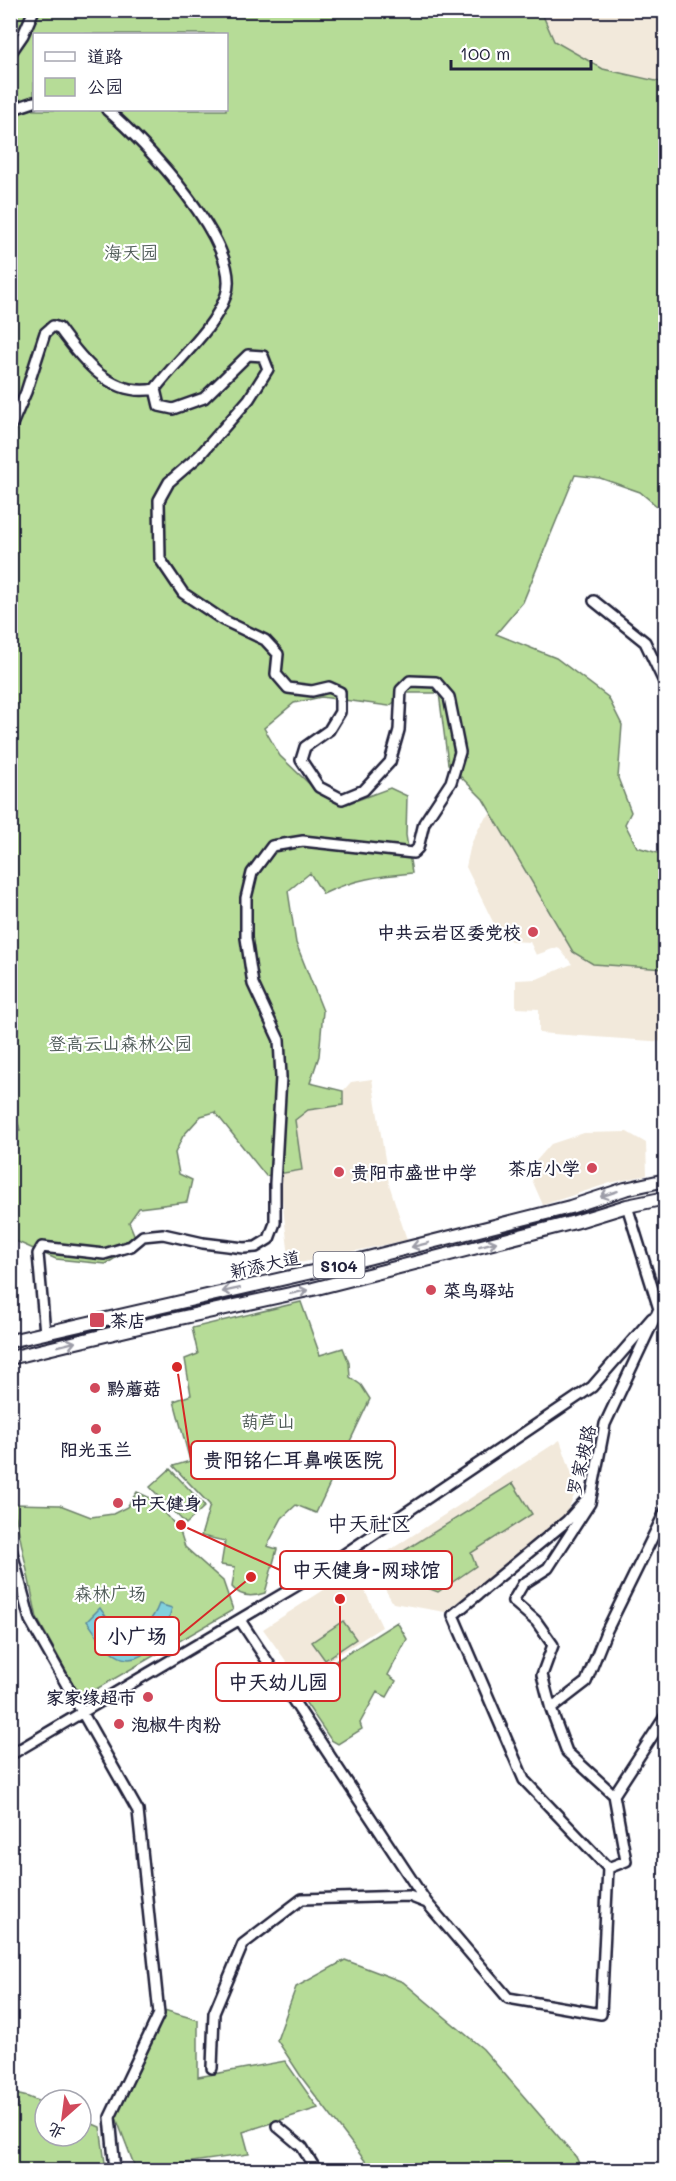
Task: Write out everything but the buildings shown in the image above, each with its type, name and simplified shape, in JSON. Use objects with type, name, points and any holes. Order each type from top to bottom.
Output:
[{"type":"main road","name":"新添大道","points":[[10,1341],[190,1298],[312,1272],[570,1207],[625,1189],[666,1180]]},
{"type":"main road","name":"新添大道","points":[[10,1358],[314,1289],[563,1225],[627,1206],[666,1198]]},
{"type":"street","points":[[10,54],[23,35],[34,10]]},
{"type":"street","points":[[10,110],[33,102]]},
{"type":"street","points":[[10,429],[26,392],[45,333],[53,326],[59,328],[81,359],[114,384],[140,392],[155,389],[170,369],[209,327],[226,295],[230,275],[220,249],[175,178],[141,140],[108,111]]},
{"type":"street","points":[[45,1333],[38,1254],[42,1247],[104,1254],[131,1246],[143,1236],[163,1234],[244,1248],[256,1246],[269,1239],[275,1223],[281,1077],[279,1040],[253,984],[246,938],[246,898],[252,873],[272,846],[303,841],[412,853],[418,848],[424,823],[451,782],[460,752],[449,697],[436,682],[410,681],[401,690],[399,730],[390,762],[364,790],[342,799],[319,787],[301,760],[305,747],[329,730],[340,712],[340,692],[328,687],[312,691],[288,688],[276,674],[278,654],[265,640],[223,620],[183,593],[160,559],[159,500],[169,482],[200,455],[249,399],[268,369],[263,356],[248,355],[204,398],[173,409],[159,406],[155,389]]},
{"type":"street","points":[[594,601],[645,642],[666,686]]},
{"type":"street","points":[[666,777],[666,792]]},
{"type":"street","points":[[10,1755],[303,1582],[592,1387],[659,1309],[627,1206]]},
{"type":"street","name":"罗家坡路","points":[[551,1709],[542,1675],[553,1645],[536,1621],[513,1601],[523,1584],[548,1568],[590,1503],[605,1424],[659,1309]]},
{"type":"street","points":[[240,1620],[427,1903],[508,1998],[601,2014],[608,1868],[524,1780],[453,1615],[567,1521],[592,1492]]},
{"type":"street","points":[[608,1868],[626,1861],[614,1795],[567,1752],[551,1709],[586,1682],[606,1632],[666,1509]]},
{"type":"street","points":[[10,1545],[14,1571],[30,1620],[138,1811],[159,2014],[110,2117],[115,2170]]},
{"type":"street","points":[[614,1795],[666,1715]]},
{"type":"street","points":[[212,2068],[214,2013],[243,1944],[302,1899],[408,1896],[427,1903]]},
{"type":"street","points":[[277,2126],[302,2147],[316,2170]]},
{"type":"shaded area","points":[[541,11],[665,11],[665,83],[603,69],[554,41]]},
{"type":"shaded area","name":"中共云岩区委党校","points":[[491,813],[574,952],[593,964],[665,969],[665,1042],[539,1033],[539,1009],[516,1008],[516,980],[537,979],[572,964],[558,947],[536,955],[530,942],[511,941],[494,924],[466,867],[471,844],[482,822]]},
{"type":"shaded area","name":"贵阳市盛世中学","points":[[372,1079],[389,1184],[407,1240],[290,1265],[279,1174],[302,1170],[295,1120],[308,1110],[342,1105],[343,1091],[351,1082]]},
{"type":"shaded area","name":"茶店小学","points":[[627,1132],[646,1143],[647,1175],[610,1183],[543,1205],[532,1180],[539,1174],[536,1161],[551,1144],[584,1133]]},
{"type":"shaded area","points":[[560,1440],[577,1489],[564,1519],[445,1612],[393,1603],[370,1563]]},
{"type":"shaded area","points":[[355,1570],[382,1627],[299,1679],[263,1629]]},
{"type":"green space","points":[[11,11],[541,11],[554,41],[603,69],[665,83],[665,513],[640,492],[600,478],[575,475],[523,602],[496,634],[556,658],[608,697],[622,725],[618,778],[631,812],[625,824],[637,847],[665,855],[665,969],[593,964],[573,952],[483,799],[448,764],[439,693],[407,693],[389,706],[321,697],[294,703],[264,728],[280,756],[319,793],[347,804],[390,788],[407,796],[406,835],[412,873],[367,879],[323,894],[310,873],[288,891],[296,943],[323,1011],[319,1056],[310,1083],[343,1091],[343,1105],[308,1110],[295,1120],[302,1170],[266,1176],[215,1112],[201,1116],[183,1136],[175,1153],[179,1174],[192,1180],[187,1202],[139,1208],[129,1222],[138,1244],[106,1264],[56,1259],[11,1239],[10,1130],[20,1130],[10,1096]]},
{"type":"green space","name":"葫芦山","points":[[301,1302],[320,1355],[343,1348],[349,1363],[350,1377],[361,1385],[370,1399],[316,1513],[296,1505],[282,1518],[267,1546],[277,1549],[265,1593],[247,1595],[239,1593],[232,1587],[235,1567],[221,1565],[225,1541],[201,1536],[210,1505],[173,1466],[190,1461],[174,1401],[191,1395],[185,1359],[198,1354],[192,1328]]},
{"type":"green space","points":[[170,1469],[205,1506],[186,1524],[150,1487]]},
{"type":"green space","points":[[513,1483],[532,1514],[471,1553],[476,1566],[438,1592],[425,1587],[430,1575],[394,1557]]},
{"type":"green space","name":"森林广场","points":[[137,1492],[150,1498],[162,1509],[180,1531],[185,1547],[223,1581],[233,1610],[81,1698],[37,1618],[13,1504],[60,1505],[91,1517],[113,1514],[127,1507]]},
{"type":"green space","points":[[343,1621],[356,1639],[325,1660],[312,1642]]},
{"type":"green space","points":[[397,1622],[407,1639],[388,1675],[396,1681],[387,1697],[377,1692],[360,1723],[362,1729],[338,1744],[331,1740],[295,1687]]},
{"type":"green space","points":[[345,1960],[403,1982],[483,2049],[576,2157],[582,2170],[372,2170],[302,2078],[277,2040],[296,1987]]},
{"type":"green space","points":[[164,2010],[198,2020],[198,2077],[285,2061],[318,2108],[243,2132],[249,2154],[136,2170],[115,2115]]},
{"type":"green space","points":[[11,2093],[33,2099],[33,2148],[93,2148],[93,2124],[100,2127],[106,2170],[11,2170],[11,2112],[19,2106]]},
{"type":"water","points":[[159,1604],[172,1608],[163,1632],[143,1654],[133,1659],[116,1655],[87,1621],[100,1608],[118,1630],[131,1633],[138,1631],[149,1622]]},
{"type":"place","name":"中共云岩区委党校","points":[[533,932]]},
{"type":"place","name":"茶店小学","points":[[592,1168]]},
{"type":"place","name":"贵阳市盛世中学","points":[[339,1172]]},
{"type":"place","name":"菜鸟驿站","points":[[431,1290]]},
{"type":"place","name":"茶店","points":[[97,1320]]},
{"type":"place","name":"贵阳铭仁耳鼻喉医院","points":[[177,1367]]},
{"type":"place","name":"黔蘑菇","points":[[95,1388]]},
{"type":"place","name":"阳光玉兰","points":[[96,1429]]},
{"type":"place","name":"中天健身","points":[[118,1503]]},
{"type":"place","name":"中天健身-网球馆","points":[[181,1525]]},
{"type":"place","name":"小广场","points":[[251,1577]]},
{"type":"place","name":"中天幼儿园","points":[[340,1599]]},
{"type":"place","name":"家家缘超市","points":[[148,1697]]},
{"type":"place","name":"泡椒牛肉粉","points":[[119,1724]]},
{"type":"district","name":"中天社区","points":[[369,1522]]},
{"type":"park label","name":"海天园","points":[[131,252]]},
{"type":"park label","name":"登高云山森林公园","points":[[120,1043]]}]
